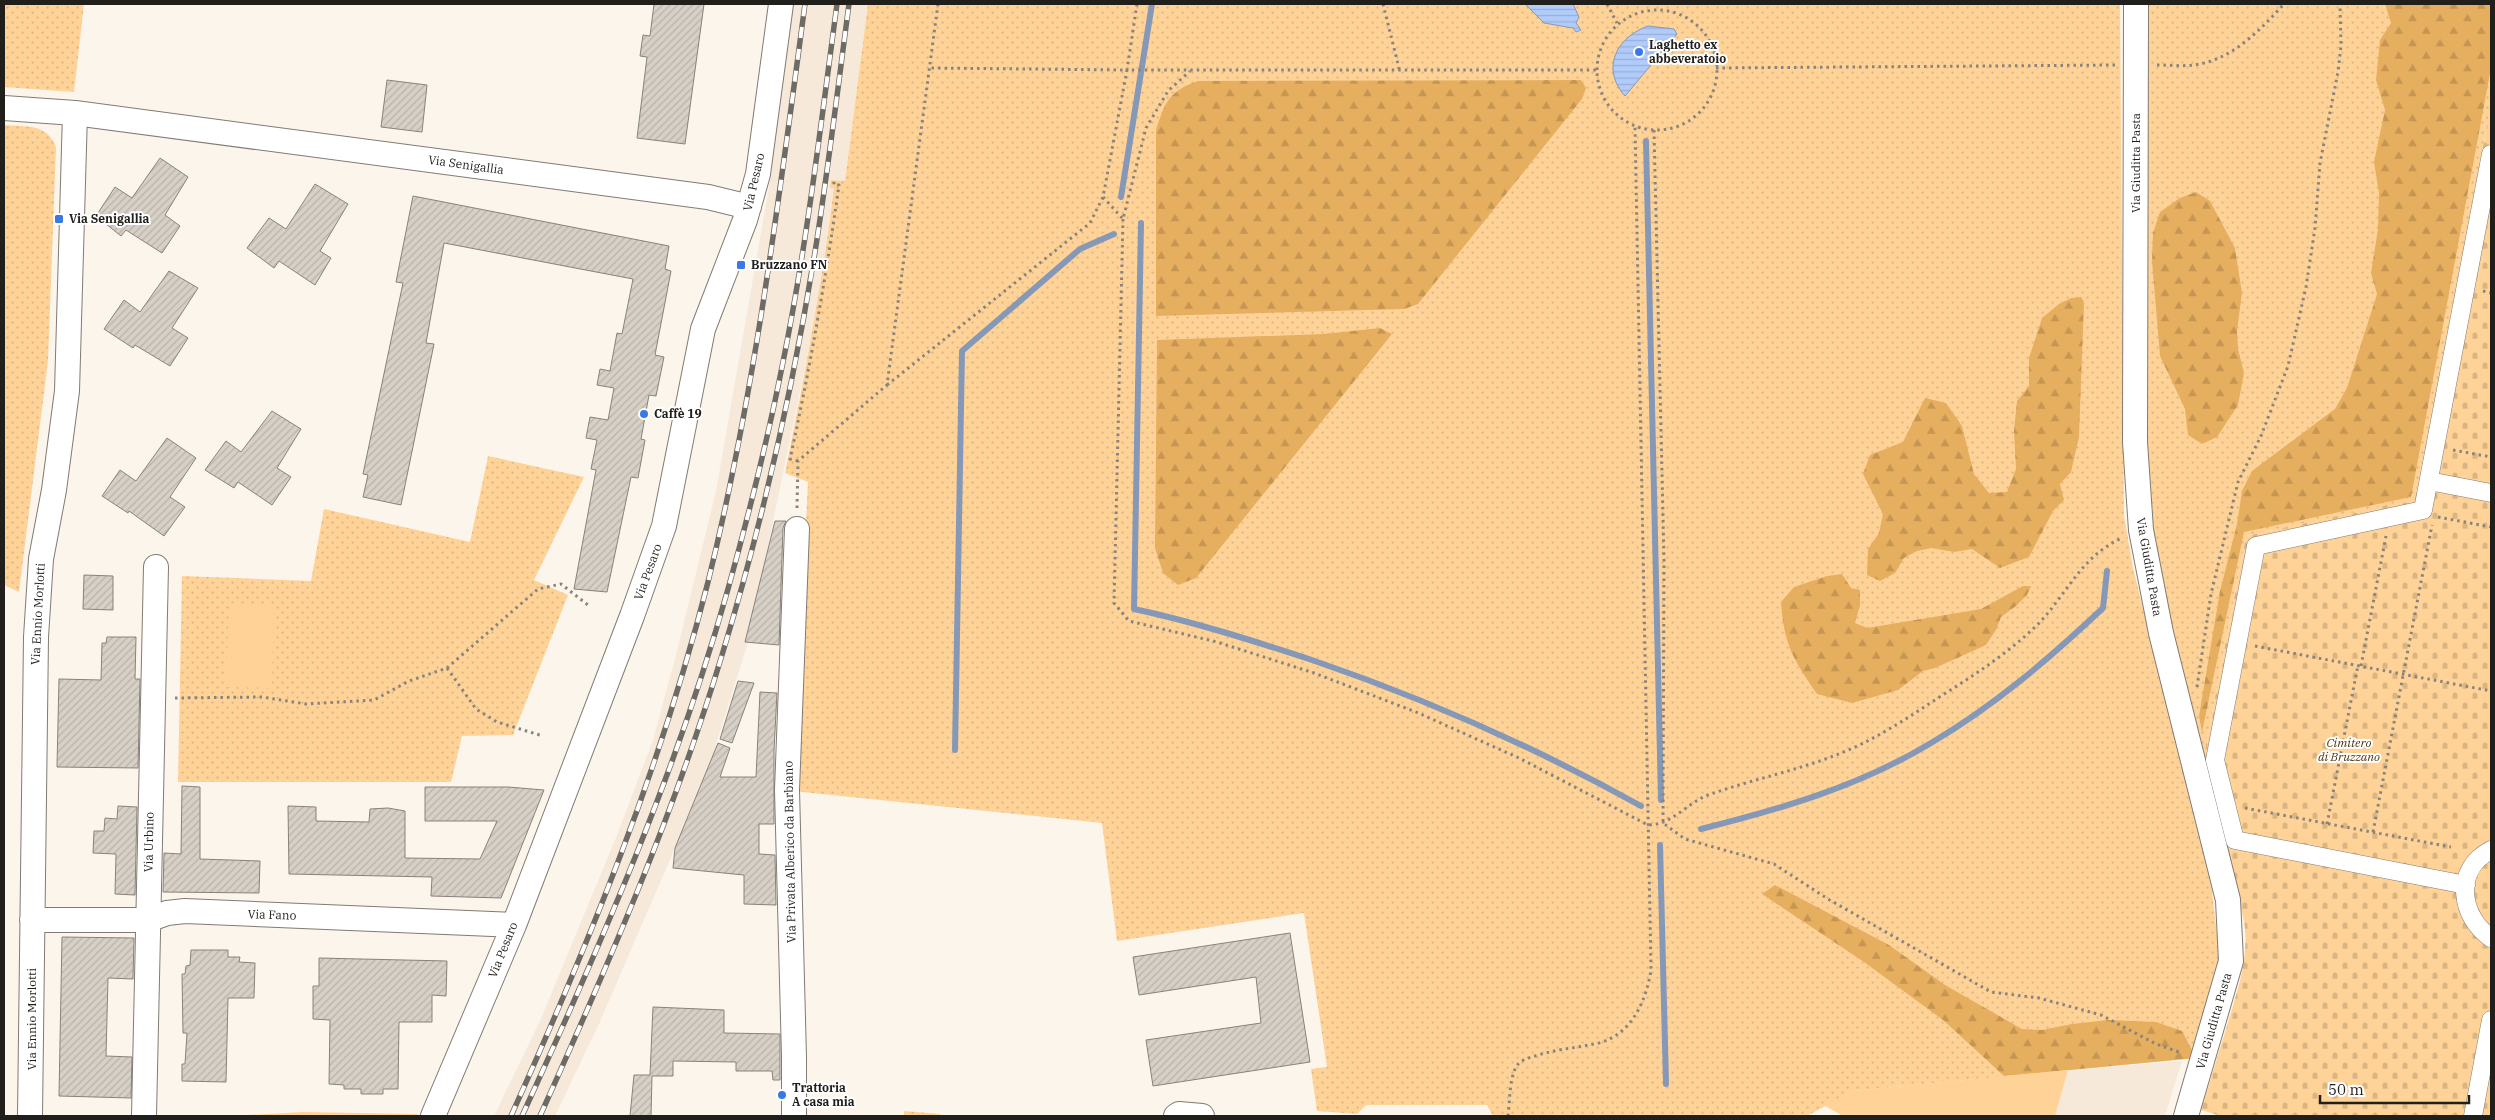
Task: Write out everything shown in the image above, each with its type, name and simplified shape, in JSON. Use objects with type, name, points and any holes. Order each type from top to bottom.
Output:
[{"type":"street","name":"Via Pesaro","points":[[433,1116],[514,925],[632,616],[664,526],[702,329],[714,304],[758,174],[781,4]]},
{"type":"street","name":"Via Giuditta Pasta","points":[[2136,4],[2135,442],[2141,530],[2161,633],[2228,900],[2231,961],[2186,1116]]},
{"type":"street","name":"Via Senigallia","points":[[4,108],[75,113],[708,197],[748,207]]},
{"type":"street","name":"Via Ennio Morlotti","points":[[30,1116],[35,658],[41,559],[54,490],[67,391],[75,113]]},
{"type":"street","points":[[2466,884],[2235,840],[2215,760],[2256,546],[2423,510],[2491,154]]},
{"type":"street","points":[[2429,481],[2491,493]]},
{"type":"street","name":"Via Privata Alberico da Barbiano","points":[[794,1116],[787,790],[797,529]]},
{"type":"street","name":"Via Urbino","points":[[144,1116],[156,567]]},
{"type":"street","points":[[2491,850],[2477,861],[2466,884],[2468,911],[2473,922],[2491,938]]},
{"type":"street","name":"Via Fano","points":[[32,920],[148,920],[167,913],[185,911],[514,925]]},
{"type":"street","points":[[2473,1116],[2491,1020]]},
{"type":"street","points":[[1176,1116],[1179,1114],[1202,1116]]},
{"type":"path","points":[[887,385],[938,4]]},
{"type":"path","points":[[797,529],[798,461],[887,385],[1090,223],[1103,198],[1137,4]]},
{"type":"path","points":[[1383,4],[1400,72]]},
{"type":"path","points":[[1607,4],[1617,24]]},
{"type":"path","points":[[1716,68],[2186,65],[2214,60],[2244,43],[2284,4]]},
{"type":"path","points":[[2197,690],[2211,594],[2238,482],[2261,436],[2288,366],[2306,287],[2315,228],[2320,163],[2338,72],[2340,4]]},
{"type":"path","points":[[1658,10],[1683,16],[1702,30],[1711,41],[1716,54],[1716,68],[1710,98],[1695,117],[1684,124],[1670,129],[1654,130],[1635,127],[1617,115],[1609,106],[1598,83],[1597,70],[1603,42],[1617,24],[1644,11],[1658,10]]},
{"type":"path","points":[[929,68],[1400,72],[1597,70]]},
{"type":"path","points":[[1190,71],[1168,91],[1146,128],[1123,219],[1114,603],[1129,621],[1217,642],[1314,673],[1416,712],[1520,758],[1648,825],[1663,823],[1706,796],[1777,775],[1852,748],[1896,726],[1979,671],[2033,629],[2062,598],[2087,561],[2106,545],[2141,530]]},
{"type":"path","points":[[1508,1116],[1511,1083],[1516,1067],[1523,1059],[1548,1051],[1600,1042],[1617,1035],[1629,1024],[1641,1007],[1648,990],[1651,970],[1635,127]]},
{"type":"path","points":[[1654,130],[1664,560],[1663,823]]},
{"type":"path","points":[[798,461],[790,459],[820,310],[839,185],[834,185],[834,180]]},
{"type":"path","points":[[1103,198],[1123,219]]},
{"type":"path","points":[[2435,447],[2491,458]]},
{"type":"path","points":[[2373,832],[2434,516],[2491,527]]},
{"type":"path","points":[[2327,824],[2390,517]]},
{"type":"path","points":[[152,699],[262,697],[306,704],[374,700],[409,681],[447,668],[538,590],[561,584],[588,604]]},
{"type":"path","points":[[2237,642],[2491,691]]},
{"type":"path","points":[[447,668],[476,709],[497,722],[543,736]]},
{"type":"path","points":[[2226,804],[2451,847]]},
{"type":"path","points":[[1663,823],[1685,838],[1774,864],[1828,899],[1991,992],[2039,998],[2101,1015],[2156,1044],[2185,1054]]},
{"type":"shaded area","points":[[792,4],[868,4],[845,182],[832,180],[834,188],[815,319],[748,642],[714,751],[675,848],[599,1024],[555,1116],[494,1116],[540,1021],[617,835],[653,740],[676,655],[716,491],[770,181]]},
{"type":"shaded area","points":[[2182,1061],[2165,1116],[2055,1116],[2068,1070]]},
{"type":"green space","points":[[4,4],[84,4],[74,92],[4,87]]},
{"type":"green space","points":[[868,4],[2120,4],[2124,515],[2133,568],[2211,882],[2219,952],[2211,1018],[2196,1058],[1853,1091],[1807,1116],[1493,1116],[1487,1105],[1366,1105],[1357,1114],[1317,1111],[1311,1069],[1327,1067],[1304,913],[1117,941],[1102,823],[793,791],[808,482],[785,473],[806,367],[824,260],[834,188],[830,188],[831,180],[845,181]]},
{"type":"green space","points":[[2132,4],[2491,4],[2491,105],[2415,500],[2246,536],[2204,755],[2167,667],[2131,452]]},
{"type":"green space","points":[[2385,4],[2491,4],[2491,68],[2411,497],[2244,532],[2202,732],[2199,716],[2220,591],[2237,524],[2242,491],[2252,471],[2335,409],[2347,388],[2377,294],[2371,273],[2378,229],[2379,193],[2374,162],[2385,110],[2376,80],[2380,40],[2391,23]]},
{"type":"green space","points":[[1581,80],[1586,88],[1582,99],[1418,304],[1404,309],[1156,316],[1156,130],[1166,105],[1180,89],[1198,81]]},
{"type":"green space","name":"Cimitero di Bruzzano","points":[[2491,105],[2491,1116],[2221,1116],[2201,1110],[2242,974],[2245,935],[2244,921],[2204,755],[2246,536],[2415,499]]},
{"type":"green space","points":[[4,125],[41,130],[52,139],[56,147],[48,361],[19,592],[4,585]]},
{"type":"green space","points":[[2196,192],[2210,201],[2235,248],[2242,293],[2237,331],[2238,349],[2244,373],[2238,405],[2217,437],[2202,444],[2188,435],[2185,409],[2160,356],[2152,261],[2153,233],[2160,212],[2180,198]]},
{"type":"green space","points":[[2081,297],[2084,302],[2079,437],[2071,472],[2060,484],[2064,500],[2053,511],[2029,557],[2000,568],[1972,549],[1954,552],[1931,548],[1917,551],[1904,558],[1895,573],[1880,581],[1867,575],[1868,549],[1879,533],[1883,514],[1863,474],[1870,455],[1903,442],[1925,398],[1946,403],[1962,426],[1974,474],[1989,493],[2007,492],[2016,469],[2014,431],[2017,401],[2029,386],[2029,358],[2042,318],[2059,304],[2071,298]]},
{"type":"green space","points":[[1380,328],[1392,334],[1196,578],[1178,585],[1163,573],[1155,548],[1157,340],[1324,334]]},
{"type":"green space","points":[[488,456],[584,477],[534,580],[568,595],[513,735],[462,736],[451,782],[178,782],[182,576],[311,581],[324,509],[470,542]]},
{"type":"green space","points":[[1842,574],[1851,588],[1860,590],[1860,605],[1855,623],[1867,628],[1981,609],[2023,586],[2031,586],[2027,595],[2001,617],[1996,630],[1986,645],[1935,668],[1923,671],[1898,690],[1852,703],[1817,694],[1791,651],[1782,617],[1781,602],[1794,587],[1827,576]]},
{"type":"green space","points":[[229,603],[274,604],[272,688],[226,687]]},
{"type":"green space","points":[[1775,885],[1889,945],[1945,985],[2022,1029],[2042,1030],[2108,1020],[2156,1022],[2182,1031],[2196,1058],[2004,1076],[1943,1020],[1864,962],[1762,894]]},
{"type":"green space","points":[[2068,1070],[2055,1116],[1843,1116],[1825,1106],[1853,1091]]},
{"type":"green space","points":[[904,1111],[940,1114],[940,1116],[904,1116]]},
{"type":"green space","points":[[303,1112],[418,1114],[417,1116],[230,1116]]},
{"type":"water","points":[[1525,4],[1573,4],[1579,17],[1576,23],[1581,30],[1576,32],[1573,28],[1544,23]]},
{"type":"water","points":[[1648,26],[1674,29],[1677,34],[1625,96],[1614,75],[1613,64],[1615,55],[1628,38]]},
{"type":"building","points":[[654,4],[704,4],[685,144],[637,138],[647,57],[640,56],[643,35],[650,36]]},
{"type":"building","points":[[387,80],[427,85],[422,132],[381,127]]},
{"type":"building","points":[[160,158],[188,177],[165,215],[180,226],[162,253],[126,230],[121,236],[96,216],[115,187],[132,198]]},
{"type":"building","points":[[315,184],[348,204],[320,251],[331,258],[315,285],[279,261],[274,268],[247,248],[269,218],[286,229]]},
{"type":"building","points":[[413,196],[669,246],[665,269],[671,271],[655,355],[664,357],[656,396],[649,395],[641,439],[645,440],[638,478],[631,477],[607,592],[574,589],[596,470],[591,469],[597,440],[586,438],[590,417],[608,420],[614,388],[597,385],[600,369],[610,371],[617,333],[622,334],[633,279],[444,243],[426,343],[434,344],[401,505],[363,497],[368,475],[363,474],[403,283],[396,282]]},
{"type":"building","points":[[169,271],[198,288],[172,328],[188,338],[170,366],[135,345],[133,348],[104,329],[124,300],[140,312]]},
{"type":"building","points":[[272,411],[301,429],[277,468],[291,477],[272,505],[238,482],[234,488],[205,470],[226,441],[241,452]]},
{"type":"building","points":[[167,438],[196,458],[170,497],[185,507],[164,536],[129,511],[128,513],[102,496],[120,470],[136,481]]},
{"type":"building","points":[[775,521],[786,521],[783,528],[779,645],[745,642]]},
{"type":"building","points":[[84,575],[113,576],[113,610],[83,609]]},
{"type":"building","points":[[107,637],[136,637],[135,679],[140,679],[138,768],[57,767],[59,679],[101,680],[102,643],[106,643]]},
{"type":"building","points":[[738,681],[754,683],[732,743],[720,739]]},
{"type":"building","points":[[760,692],[777,693],[774,750],[774,824],[759,824],[759,854],[775,855],[776,905],[744,904],[744,875],[673,868],[675,848],[718,743],[730,748],[720,777],[756,777]]},
{"type":"building","points":[[182,786],[200,787],[200,859],[260,861],[259,893],[163,892],[164,853],[181,854]]},
{"type":"building","points":[[425,787],[508,787],[544,790],[501,898],[431,896],[432,877],[289,874],[288,806],[316,807],[316,821],[369,822],[370,809],[388,808],[405,811],[405,858],[480,859],[497,821],[425,821]]},
{"type":"building","points":[[118,806],[137,807],[135,895],[115,894],[116,854],[93,853],[94,831],[104,831],[105,818],[117,819]]},
{"type":"building","points":[[1290,933],[1310,1062],[1153,1086],[1146,1040],[1261,1023],[1256,977],[1139,995],[1133,957]]},
{"type":"building","points":[[62,937],[134,938],[133,979],[108,978],[106,1056],[132,1057],[131,1098],[59,1096]]},
{"type":"building","points":[[191,950],[228,950],[228,957],[240,957],[239,962],[255,963],[254,998],[228,998],[226,1082],[182,1081],[182,1064],[185,1064],[187,1033],[183,1033],[182,974],[185,974],[186,966],[190,965]]},
{"type":"building","points":[[319,958],[447,961],[446,996],[432,995],[432,1022],[399,1022],[398,1089],[383,1089],[383,1094],[361,1094],[361,1089],[344,1089],[344,1085],[329,1084],[330,1020],[313,1019],[313,986],[319,986]]},
{"type":"building","points":[[653,1007],[724,1010],[724,1033],[780,1034],[780,1080],[773,1080],[772,1071],[736,1071],[736,1062],[673,1061],[673,1076],[652,1076],[651,1116],[630,1116],[634,1075],[650,1075]]},
{"type":"waterway","points":[[1121,197],[1152,4]]},
{"type":"waterway","points":[[1646,141],[1661,800]]},
{"type":"waterway","points":[[1141,223],[1134,609],[1246,639],[1398,691],[1520,744],[1641,806]]},
{"type":"waterway","points":[[955,750],[962,351],[1080,249],[1114,234]]},
{"type":"waterway","points":[[1701,829],[1761,813],[1848,784],[1904,758],[1954,729],[2021,680],[2103,608],[2107,571]]},
{"type":"waterway","points":[[1660,845],[1666,1084]]},
{"type":"railway","points":[[511,1116],[568,986],[646,787],[689,651],[708,582],[725,511],[752,367],[775,222],[805,4]]},
{"type":"railway","points":[[522,1116],[636,856],[685,724],[708,657],[728,589],[765,447],[792,318],[813,183],[837,4]]},
{"type":"railway","points":[[540,1116],[615,946],[661,831],[703,714],[737,606],[763,506],[797,354],[820,221],[849,4]]},
{"type":"place","name":"Laghetto ex abbeveratoio","points":[[1639,52]]},
{"type":"place","name":"Via Senigallia","points":[[59,219]]},
{"type":"place","name":"Bruzzano FN","points":[[741,265]]},
{"type":"place","name":"Caffè 19","points":[[644,414]]},
{"type":"place","name":"Trattoria A casa mia","points":[[782,1095]]}]
